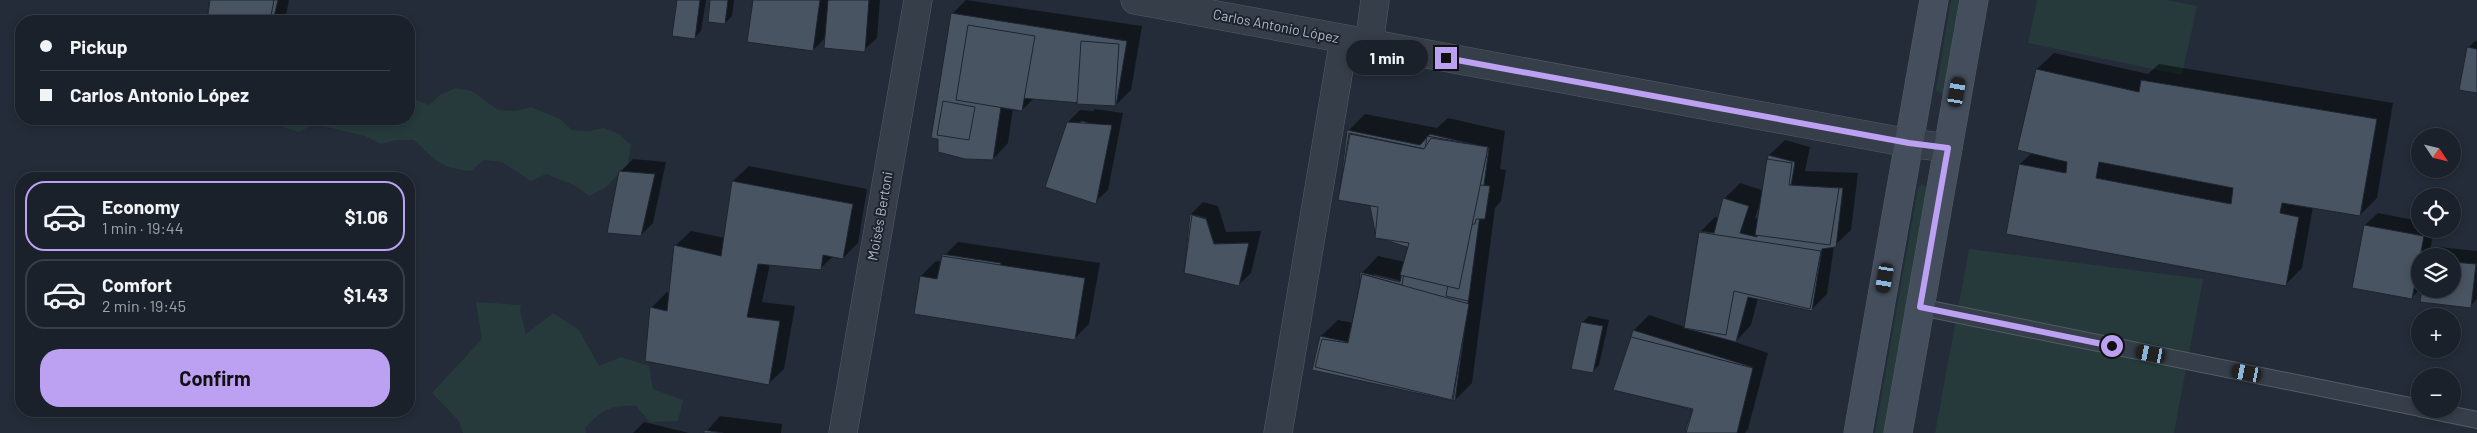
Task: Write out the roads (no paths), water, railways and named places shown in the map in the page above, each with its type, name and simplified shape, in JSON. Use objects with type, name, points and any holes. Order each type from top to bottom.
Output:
[{"type":"main road","points":[[1858,433],[1934,0]]},
{"type":"main road","points":[[1898,433],[1974,0]]},
{"type":"street","name":"Moisés Bertoni","points":[[843,433],[918,0]]},
{"type":"street","name":"Carlos Antonio López","points":[[1135,0],[1909,143],[1948,148]]},
{"type":"street","points":[[1278,433],[1356,42],[1375,0]]},
{"type":"lane","points":[[1920,307],[2411,406]]},
{"type":"lane","points":[[2461,417],[2477,420]]}]
